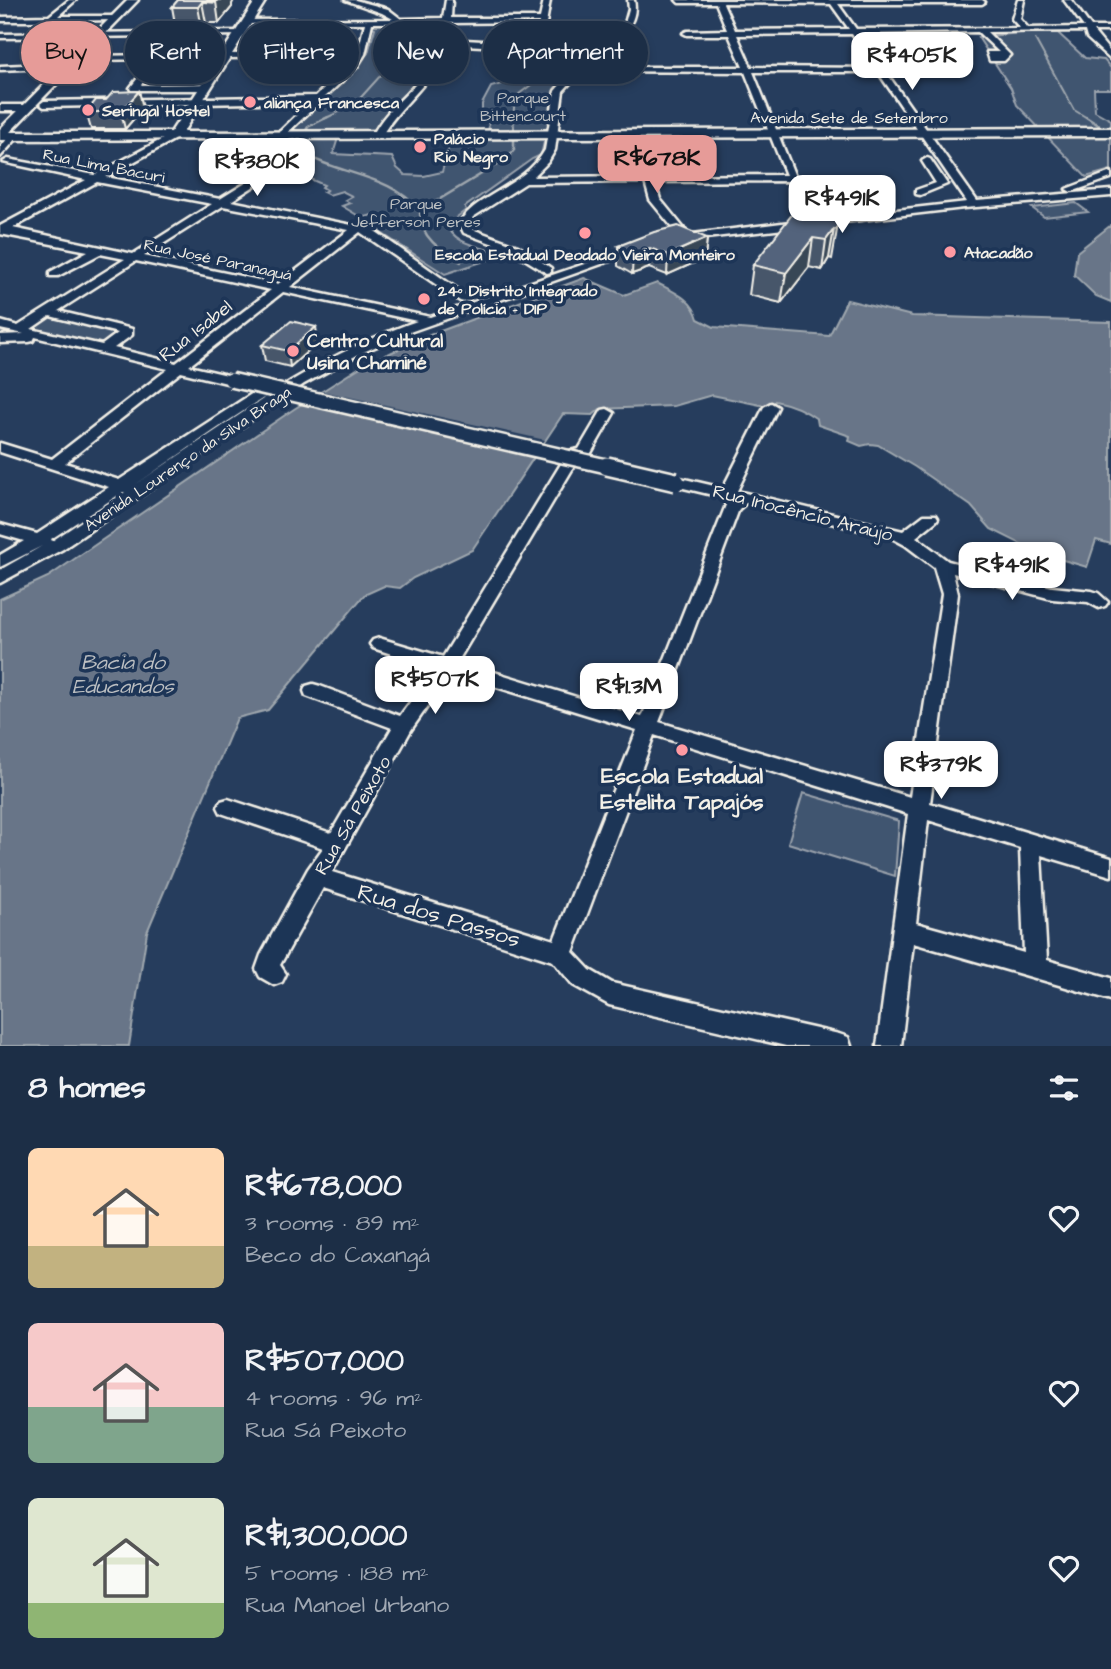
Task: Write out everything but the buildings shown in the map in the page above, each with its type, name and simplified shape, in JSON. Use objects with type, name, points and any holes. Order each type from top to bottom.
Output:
[{"type":"main road","points":[[111,24],[133,0]]},
{"type":"main road","points":[[111,28],[143,0]]},
{"type":"main road","points":[[249,21],[261,0]]},
{"type":"main road","points":[[174,136],[239,36]]},
{"type":"main road","points":[[0,136],[50,84]]},
{"type":"main road","points":[[14,136],[64,84]]},
{"type":"main road","name":"Avenida Sete de Setembro","points":[[0,136],[1111,132]]},
{"type":"street","points":[[48,21],[73,0]]},
{"type":"street","points":[[348,0],[406,20]]},
{"type":"street","points":[[447,20],[449,0]]},
{"type":"street","points":[[359,21],[544,20],[547,0]]},
{"type":"street","points":[[629,21],[633,9],[632,0]]},
{"type":"street","points":[[718,0],[810,219]]},
{"type":"street","points":[[832,0],[972,202]]},
{"type":"street","points":[[1021,0],[1017,19],[1025,29]]},
{"type":"street","points":[[1068,0],[1090,36],[1111,58]]},
{"type":"street","points":[[680,1],[982,2]]},
{"type":"street","points":[[914,2],[920,9],[978,10]]},
{"type":"street","points":[[940,2],[947,9]]},
{"type":"street","points":[[373,21],[392,16]]},
{"type":"street","points":[[0,19],[115,18]]},
{"type":"street","points":[[280,135],[354,65],[373,21]]},
{"type":"street","points":[[687,33],[1111,29]]},
{"type":"street","points":[[981,31],[1006,55]]},
{"type":"street","points":[[111,34],[239,33]]},
{"type":"street","points":[[0,36],[21,35]]},
{"type":"street","points":[[111,58],[361,54]]},
{"type":"street","points":[[0,68],[21,67]]},
{"type":"street","points":[[648,71],[879,70]]},
{"type":"street","points":[[137,84],[134,88],[207,87]]},
{"type":"street","points":[[20,330],[278,166],[262,154],[276,139],[372,136],[419,84]]},
{"type":"street","points":[[547,270],[514,248],[468,231],[464,223],[469,215],[522,180],[546,158],[559,91],[565,84]]},
{"type":"street","points":[[44,104],[320,99]]},
{"type":"street","points":[[0,108],[26,108]]},
{"type":"street","points":[[0,153],[14,136]]},
{"type":"street","points":[[1,230],[174,136]]},
{"type":"street","points":[[927,161],[942,184],[920,192],[931,203]]},
{"type":"street","name":"Rua Lima Bacuri","points":[[8,162],[358,228],[368,231],[464,298]]},
{"type":"street","points":[[649,180],[655,200],[674,235],[1076,188],[1111,175]]},
{"type":"street","points":[[522,180],[792,178]]},
{"type":"street","points":[[810,219],[931,203],[1111,193]]},
{"type":"street","name":"Rua Isabel","points":[[56,463],[358,228]]},
{"type":"street","name":"Rua José Paranaguá","points":[[1,230],[430,320]]},
{"type":"street","name":"Avenida Lourenço da Silva Braga","points":[[0,562],[39,540],[314,362],[412,315],[525,282],[650,241],[547,270],[525,282],[379,339],[299,382],[57,545],[0,577]]},
{"type":"street","points":[[54,274],[97,250]]},
{"type":"street","points":[[48,312],[128,332],[103,350]]},
{"type":"street","points":[[0,325],[52,339]]},
{"type":"street","points":[[0,339],[52,339]]},
{"type":"street","name":"Rua Inocêncio Araújo","points":[[52,339],[676,482],[735,499],[870,526],[905,537],[942,565]]},
{"type":"street","points":[[771,407],[561,953],[570,969],[590,985],[609,994],[839,1046]]},
{"type":"street","name":"Rua Sá Peixoto","points":[[274,974],[268,969],[269,963],[404,725],[447,665],[574,454],[584,453],[607,413]]},
{"type":"street","points":[[0,446],[138,492]]},
{"type":"street","points":[[905,537],[930,518]]},
{"type":"street","points":[[0,529],[57,545]]},
{"type":"street","points":[[890,1045],[919,808],[950,594],[942,565],[1052,593],[1092,597],[1099,602]]},
{"type":"street","points":[[379,644],[1111,867]]},
{"type":"street","points":[[313,691],[404,725]]},
{"type":"street","points":[[228,807],[336,844]]},
{"type":"street","points":[[1030,841],[1037,967]]},
{"type":"street","name":"Rua dos Passos","points":[[316,876],[561,953]]},
{"type":"street","points":[[905,930],[1111,989]]},
{"type":"green space","points":[[1058,33],[1085,58],[1104,60],[1111,68],[1111,89],[1094,89],[1095,111],[1111,120],[1111,170],[1086,177],[1017,105],[1011,88],[978,37]]},
{"type":"green space","points":[[373,35],[373,84],[416,84],[372,132],[290,132],[315,106],[323,105],[330,97],[327,95],[338,84],[359,84],[359,62],[368,53]]},
{"type":"green space","name":"Parque Bittencourt","points":[[502,84],[559,84],[554,89],[548,133],[489,132],[488,117],[482,116],[482,104],[491,87]]},
{"type":"green space","name":"Parque Jefferson Peres","points":[[338,138],[333,154],[392,157],[397,168],[405,175],[424,176],[442,172],[451,138],[545,138],[541,155],[465,207],[466,210],[448,224],[456,237],[463,241],[503,255],[445,274],[367,224],[381,219],[372,215],[362,218],[342,206],[350,203],[345,200],[352,196],[342,191],[329,195],[323,192],[327,190],[322,187],[324,185],[285,168],[264,154],[276,140]]},
{"type":"green space","points":[[1076,203],[1088,212],[1044,217],[1032,208]]},
{"type":"green space","points":[[49,315],[127,333],[107,347],[27,329]]},
{"type":"green space","points":[[803,793],[899,821],[895,876],[788,843]]},
{"type":"water","points":[[1111,225],[1111,302],[1096,296],[1074,275],[1077,252]]},
{"type":"water","name":"Bacia do Educandos","points":[[584,278],[624,295],[657,283],[682,297],[692,306],[698,319],[714,327],[829,336],[847,300],[912,316],[1111,322],[1111,544],[1096,540],[1087,567],[1039,553],[991,529],[971,506],[878,445],[861,446],[849,441],[850,436],[818,425],[817,419],[781,402],[775,401],[773,405],[765,406],[712,395],[674,406],[600,409],[593,415],[563,414],[472,550],[413,578],[400,588],[384,586],[364,595],[268,710],[237,718],[147,932],[129,1046],[0,1046],[0,599],[48,577],[294,409],[362,366],[427,336]]},
{"type":"pier","points":[[322,391],[545,440],[534,456],[302,404]]},
{"type":"waterway","points":[[1035,39],[1074,110],[1089,119]]},
{"type":"waterway","points":[[324,119],[354,105],[373,84]]},
{"type":"waterway","points":[[513,118],[515,97],[532,84]]},
{"type":"waterway","points":[[324,119],[328,117]]},
{"type":"waterway","points":[[1086,117],[1111,133]]},
{"type":"waterway","points":[[513,118],[514,131]]},
{"type":"waterway","points":[[305,132],[308,127],[324,119]]},
{"type":"waterway","points":[[305,138],[300,151],[331,166],[394,189],[420,211]]},
{"type":"waterway","points":[[420,211],[508,158],[514,150],[514,138]]},
{"type":"waterway","points":[[420,211],[427,236],[461,262]]},
{"type":"place","name":"aliança Francesca","points":[[250,102]]},
{"type":"place","name":"Seringal Hostel","points":[[88,110]]},
{"type":"place","name":"Palácio Rio Negro","points":[[420,147]]},
{"type":"place","name":"Escola Estadual Deodado Vieira Monteiro","points":[[585,233]]},
{"type":"place","name":"Atacadão","points":[[950,252]]},
{"type":"place","name":"24º Distrito Integrado de Polícia - DIP","points":[[424,299]]},
{"type":"place","name":"Centro Cultural Usina Chaminé","points":[[293,351]]},
{"type":"place","name":"Escola Estadual Estelita Tapajós","points":[[682,750]]}]
